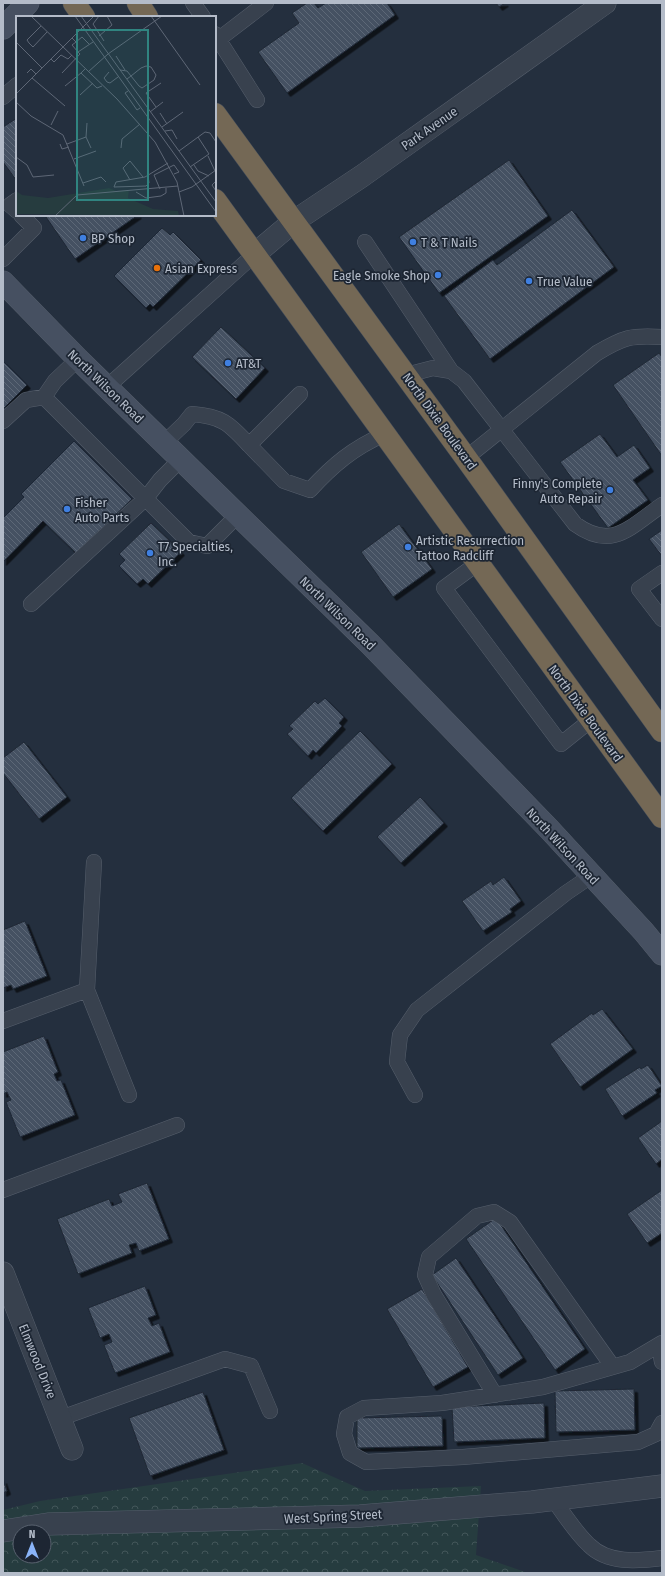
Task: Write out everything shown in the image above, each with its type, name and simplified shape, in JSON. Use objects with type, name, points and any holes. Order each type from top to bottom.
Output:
[{"type":"highway","points":[[74,3],[83,16]]},
{"type":"highway","points":[[138,3],[146,16]]},
{"type":"highway","name":"North Dixie Boulevard","points":[[216,115],[406,375],[662,731]]},
{"type":"highway","name":"North Dixie Boulevard","points":[[216,201],[662,817]]},
{"type":"main road","points":[[3,28],[28,3]]},
{"type":"main road","name":"North Wilson Road","points":[[3,282],[107,388],[165,442],[370,644],[550,830],[644,932],[662,954]]},
{"type":"street","name":"Park Avenue","points":[[255,254],[293,222],[362,176],[605,3]]},
{"type":"street","name":"Elmwood Drive","points":[[3,1273],[72,1449]]},
{"type":"street","name":"West Spring Street","points":[[3,1531],[48,1524],[360,1516],[553,1499],[662,1486]]},
{"type":"lane","points":[[193,3],[202,16]]},
{"type":"lane","points":[[258,100],[216,39],[266,3]]},
{"type":"lane","points":[[3,97],[16,86]]},
{"type":"lane","points":[[3,259],[34,228],[23,216]]},
{"type":"lane","points":[[365,242],[451,371],[464,381],[575,524],[589,534],[604,538],[623,532],[662,505]]},
{"type":"lane","points":[[107,388],[255,254]]},
{"type":"lane","points":[[466,458],[597,353],[618,341],[639,335],[662,337]]},
{"type":"lane","points":[[3,422],[26,400],[44,397],[55,381],[78,359]]},
{"type":"lane","points":[[406,375],[433,368],[451,371]]},
{"type":"lane","points":[[249,445],[300,394]]},
{"type":"lane","points":[[44,397],[189,542],[207,546],[218,537],[238,515]]},
{"type":"lane","points":[[165,442],[192,414],[210,415],[232,426],[284,481],[310,490],[335,463],[364,443],[385,434]]},
{"type":"lane","points":[[31,604],[146,498],[160,480],[181,459]]},
{"type":"lane","points":[[478,563],[444,588],[561,744],[591,720]]},
{"type":"lane","points":[[662,573],[639,588],[662,619]]},
{"type":"lane","points":[[94,862],[87,990],[129,1095]]},
{"type":"lane","points":[[415,1095],[397,1062],[400,1035],[417,1010],[566,893],[591,876]]},
{"type":"lane","points":[[3,1021],[87,990]]},
{"type":"lane","points":[[3,1190],[177,1125]]},
{"type":"lane","points":[[494,1395],[434,1295],[425,1275],[429,1257],[477,1216],[494,1212],[510,1222],[612,1367]]},
{"type":"lane","points":[[662,1362],[661,1344],[630,1362],[543,1387],[442,1402],[364,1408],[348,1417],[344,1434],[350,1453],[366,1462],[463,1457],[638,1442],[656,1434],[662,1423]]},
{"type":"lane","points":[[61,1418],[225,1359],[251,1366],[270,1411]]},
{"type":"lane","points":[[553,1499],[589,1546],[612,1558],[640,1561],[662,1558]]},
{"type":"green space","points":[[302,1463],[365,1491],[481,1486],[476,1555],[528,1573],[3,1573],[3,1510],[40,1501]]},
{"type":"building","points":[[307,3],[314,3],[318,8],[326,3],[387,3],[395,15],[287,93],[258,52],[299,23],[292,13]]},
{"type":"building","points":[[496,3],[505,3],[499,7]]},
{"type":"building","points":[[16,119],[16,180],[3,162],[3,127]]},
{"type":"building","points":[[509,160],[548,216],[439,293],[399,237]]},
{"type":"building","name":"True Value","points":[[572,210],[614,267],[490,359],[444,296],[493,260],[497,265]]},
{"type":"building","name":"BP Shop","points":[[48,216],[137,216],[75,259],[46,217]]},
{"type":"building","name":"Asian Express","points":[[162,228],[170,235],[173,232],[201,260],[153,307],[150,304],[146,308],[114,276]]},
{"type":"building","name":"AT&T","points":[[221,327],[265,368],[236,399],[192,357]]},
{"type":"building","points":[[659,353],[662,357],[662,456],[613,385]]},
{"type":"building","points":[[3,361],[27,385],[3,409]]},
{"type":"building","name":"Finny's Complete Auto Repair","points":[[600,434],[617,457],[634,445],[650,468],[633,480],[648,500],[608,528],[560,462]]},
{"type":"building","name":"Fisher Auto Parts","points":[[74,441],[132,499],[76,553],[43,521],[3,562],[3,518],[24,497],[21,494]]},
{"type":"building","name":"T7 Specialties, Inc.","points":[[151,523],[181,552],[148,584],[143,579],[137,584],[119,566],[125,560],[119,554]]},
{"type":"building","points":[[399,524],[432,569],[393,597],[361,552]]},
{"type":"building","points":[[662,530],[662,556],[649,539]]},
{"type":"building","points":[[325,698],[344,717],[339,723],[342,726],[316,753],[313,750],[308,756],[287,734],[293,729],[289,726],[315,701],[318,704]]},
{"type":"building","points":[[360,731],[392,764],[323,831],[291,798]]},
{"type":"building","points":[[24,742],[67,797],[39,819],[3,773],[3,758]]},
{"type":"building","points":[[420,797],[444,823],[401,863],[377,837]]},
{"type":"building","points":[[504,877],[521,901],[510,909],[512,912],[483,931],[462,901],[491,881],[493,885]]},
{"type":"building","points":[[25,921],[47,976],[13,989],[11,985],[3,988],[3,930]]},
{"type":"building","points":[[602,1009],[633,1049],[580,1087],[550,1044],[592,1013],[593,1015]]},
{"type":"building","points":[[44,1036],[58,1072],[54,1074],[57,1081],[61,1080],[75,1115],[20,1137],[6,1102],[11,1100],[7,1092],[3,1094],[3,1052]]},
{"type":"building","points":[[648,1065],[662,1086],[655,1090],[657,1093],[622,1116],[605,1089],[640,1067],[641,1069]]},
{"type":"building","points":[[662,1121],[662,1159],[656,1164],[638,1138]]},
{"type":"building","points":[[147,1183],[169,1239],[139,1251],[136,1243],[129,1245],[132,1253],[78,1274],[57,1219],[109,1199],[112,1206],[122,1202],[118,1194]]},
{"type":"building","points":[[662,1190],[662,1233],[647,1243],[627,1214]]},
{"type":"building","points":[[496,1218],[585,1349],[555,1370],[466,1239]]},
{"type":"building","points":[[456,1258],[523,1358],[498,1375],[432,1275]]},
{"type":"building","points":[[145,1286],[156,1315],[148,1318],[152,1326],[159,1323],[170,1352],[115,1373],[104,1345],[112,1342],[109,1334],[100,1338],[88,1308]]},
{"type":"building","points":[[422,1289],[468,1367],[433,1387],[387,1309]]},
{"type":"building","points":[[634,1389],[635,1430],[556,1432],[555,1391]]},
{"type":"building","points":[[203,1392],[224,1450],[150,1476],[129,1418]]},
{"type":"building","points":[[544,1403],[545,1438],[454,1442],[452,1407]]},
{"type":"building","points":[[442,1416],[443,1446],[357,1448],[357,1418]]},
{"type":"building","points":[[3,1480],[7,1491],[3,1493]]},
{"type":"place","name":"BP Shop","points":[[83,238]]},
{"type":"place","name":"T & T Nails","points":[[413,242]]},
{"type":"place","name":"Asian Express","points":[[157,268]]},
{"type":"place","name":"Eagle Smoke Shop","points":[[438,275]]},
{"type":"place","name":"True Value","points":[[529,281]]},
{"type":"place","name":"AT&T","points":[[228,363]]},
{"type":"place","name":"Finny's Complete Auto Repair","points":[[610,490]]},
{"type":"place","name":"Fisher Auto Parts","points":[[67,509]]},
{"type":"place","name":"Artistic Resurrection Tattoo Radcliff","points":[[408,547]]},
{"type":"place","name":"T7 Specialties, Inc.","points":[[150,553]]}]
